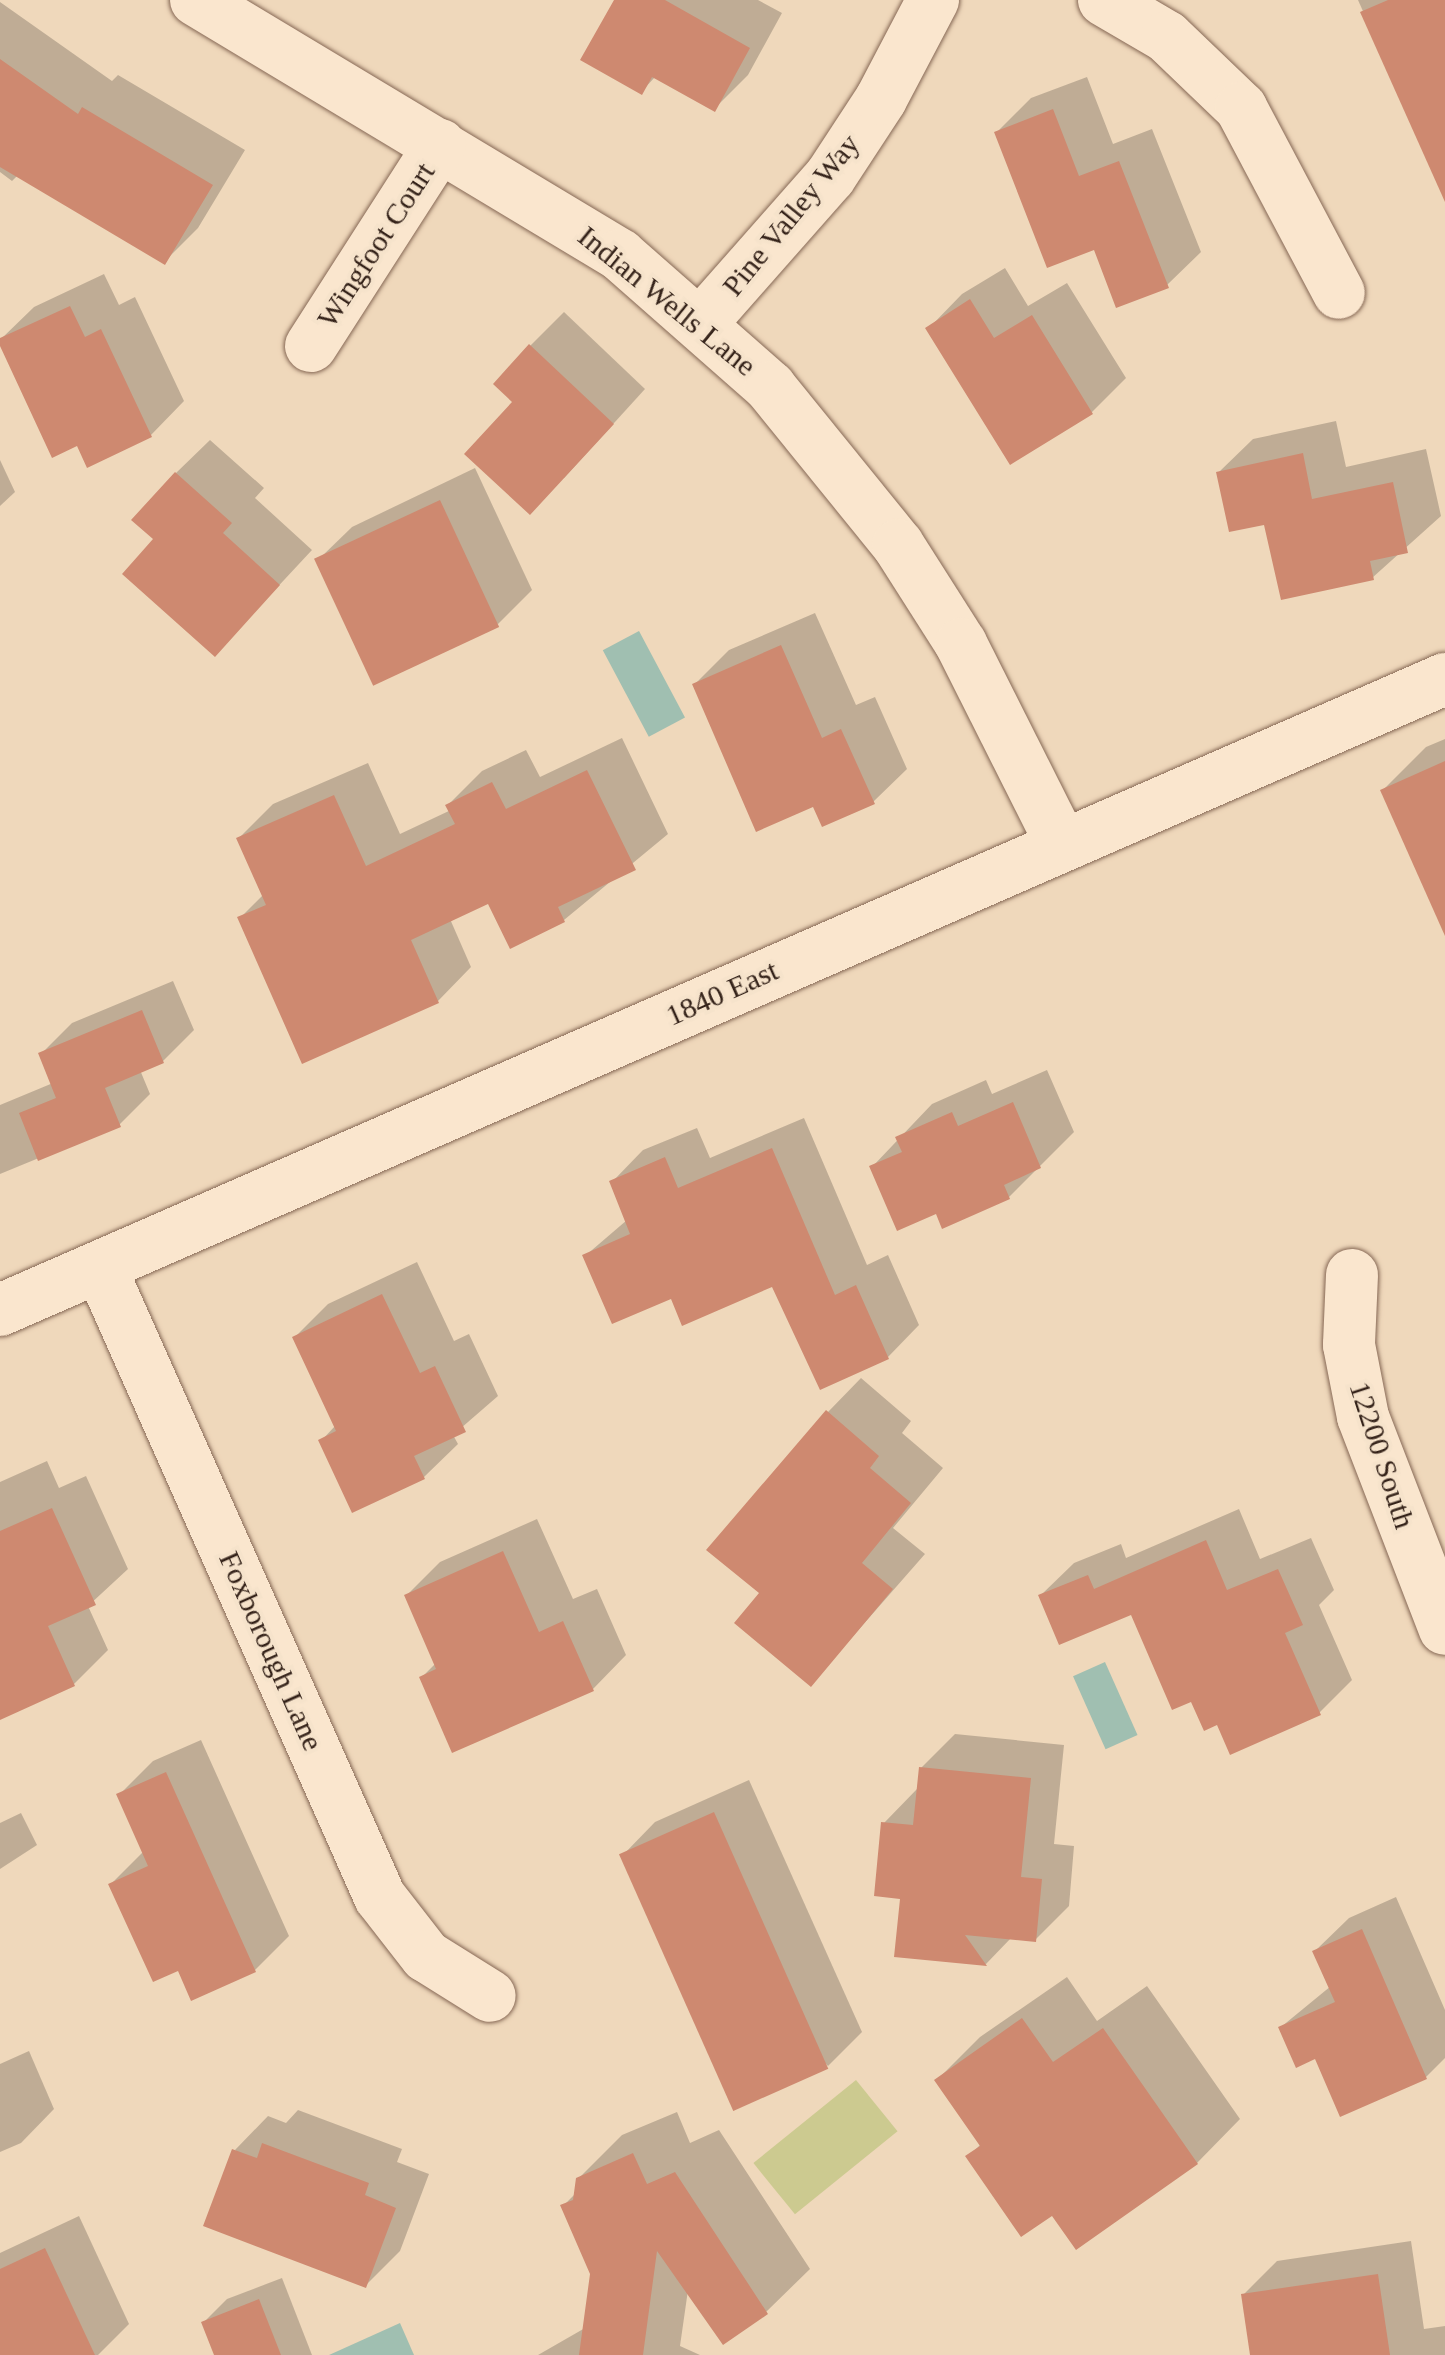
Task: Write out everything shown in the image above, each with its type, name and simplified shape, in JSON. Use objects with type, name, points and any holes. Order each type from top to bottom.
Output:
[{"type":"street","name":"Indian Wells Lane","points":[[196,0],[620,255],[702,322],[770,387],[898,546],[961,644],[1062,845]]},
{"type":"street","name":"Pine Valley Way","points":[[702,322],[830,177],[882,99],[933,0]]},
{"type":"street","points":[[1104,0],[1167,37],[1241,108],[1338,293]]},
{"type":"street","name":"Wingfoot Court","points":[[312,346],[440,144]]},
{"type":"street","name":"1840 East","points":[[0,1310],[1445,679]]},
{"type":"street","name":"Foxborough Lane","points":[[101,1269],[380,1896],[426,1956],[490,1996]]},
{"type":"street","name":"12200 South","points":[[1352,1275],[1349,1345],[1362,1417],[1445,1630]]},
{"type":"shaded area","points":[[639,631],[685,718],[649,737],[603,650]]},
{"type":"shaded area","points":[[1105,1662],[1138,1735],[1106,1749],[1073,1676]]},
{"type":"shaded area","points":[[856,2080],[898,2131],[795,2214],[753,2163]]},
{"type":"shaded area","points":[[400,2323],[414,2355],[329,2355]]},
{"type":"building","points":[[614,0],[665,0],[750,48],[715,112],[652,77],[642,95],[580,60]]},
{"type":"building","points":[[1388,0],[1445,0],[1445,202],[1360,12]]},
{"type":"building","points":[[0,59],[78,114],[82,107],[213,185],[165,265],[0,167]]},
{"type":"building","points":[[1053,109],[1079,176],[1119,161],[1169,288],[1116,308],[1094,250],[1047,268],[994,132]]},
{"type":"building","points":[[970,299],[994,338],[1032,315],[1093,414],[1010,465],[925,328]]},
{"type":"building","points":[[70,306],[85,337],[101,329],[152,437],[87,468],[77,446],[52,458],[0,346],[0,338]]},
{"type":"building","points":[[529,344],[614,424],[530,515],[464,454],[512,402],[493,384]]},
{"type":"building","points":[[1303,453],[1312,499],[1393,482],[1408,553],[1370,561],[1374,580],[1281,600],[1264,525],[1229,532],[1216,472]]},
{"type":"building","points":[[175,472],[232,523],[223,533],[280,585],[215,657],[122,574],[153,539],[131,520]]},
{"type":"building","points":[[440,500],[499,627],[373,686],[314,559]]},
{"type":"building","points":[[781,645],[822,738],[841,729],[875,804],[822,827],[813,807],[756,832],[692,684]]},
{"type":"building","points":[[1445,761],[1445,936],[1380,790]]},
{"type":"building","points":[[587,770],[636,870],[558,907],[565,922],[510,949],[488,904],[411,940],[439,1003],[302,1064],[237,917],[266,905],[236,838],[334,795],[366,866],[455,824],[445,805],[492,782],[506,809]]},
{"type":"building","points":[[142,1010],[164,1063],[105,1088],[121,1127],[38,1161],[19,1113],[56,1098],[38,1053]]},
{"type":"building","points":[[1013,1102],[1041,1168],[1004,1185],[1010,1199],[942,1229],[936,1214],[897,1231],[869,1166],[902,1152],[895,1137],[952,1112],[958,1126]]},
{"type":"building","points":[[772,1148],[835,1295],[856,1285],[889,1359],[820,1390],[772,1287],[682,1326],[671,1299],[612,1324],[582,1255],[630,1234],[609,1181],[665,1157],[678,1188]]},
{"type":"building","points":[[382,1294],[420,1373],[435,1366],[466,1432],[414,1456],[425,1479],[352,1513],[318,1440],[336,1431],[292,1337]]},
{"type":"building","points":[[826,1410],[879,1456],[870,1468],[911,1503],[862,1563],[893,1589],[811,1687],[734,1623],[759,1593],[706,1550]]},
{"type":"building","points":[[52,1508],[96,1605],[48,1626],[75,1686],[0,1720],[0,1531]]},
{"type":"building","points":[[1206,1540],[1227,1590],[1278,1569],[1303,1625],[1285,1633],[1321,1715],[1230,1755],[1217,1725],[1204,1731],[1191,1702],[1172,1710],[1131,1615],[1059,1645],[1038,1595],[1088,1575],[1094,1589]]},
{"type":"building","points":[[503,1551],[539,1632],[563,1621],[594,1691],[452,1753],[419,1677],[436,1669],[404,1595]]},
{"type":"building","points":[[919,1767],[1031,1778],[1021,1877],[1042,1879],[1036,1942],[965,1935],[987,1966],[894,1957],[900,1899],[874,1896],[881,1822],[913,1825]]},
{"type":"building","points":[[166,1772],[256,1972],[191,2001],[178,1971],[153,1982],[108,1884],[148,1866],[116,1794]]},
{"type":"building","points":[[714,1812],[828,2069],[733,2111],[619,1854]]},
{"type":"building","points":[[1362,1929],[1427,2079],[1340,2117],[1315,2059],[1296,2068],[1278,2027],[1335,2002],[1312,1951]]},
{"type":"building","points":[[1022,2018],[1053,2062],[1103,2028],[1198,2164],[1076,2250],[1052,2216],[1021,2237],[965,2156],[980,2146],[934,2080]]},
{"type":"building","points":[[262,2143],[369,2183],[365,2195],[396,2208],[366,2288],[203,2226],[232,2149],[257,2158]]},
{"type":"building","points":[[633,2153],[647,2184],[675,2172],[768,2314],[723,2345],[657,2251],[643,2355],[579,2355],[590,2274],[560,2205],[573,2200],[576,2178]]},
{"type":"building","points":[[45,2248],[95,2355],[0,2355],[0,2269]]},
{"type":"building","points":[[1378,2274],[1390,2355],[1250,2355],[1241,2294]]},
{"type":"building","points":[[259,2299],[281,2355],[214,2355],[201,2322]]}]
